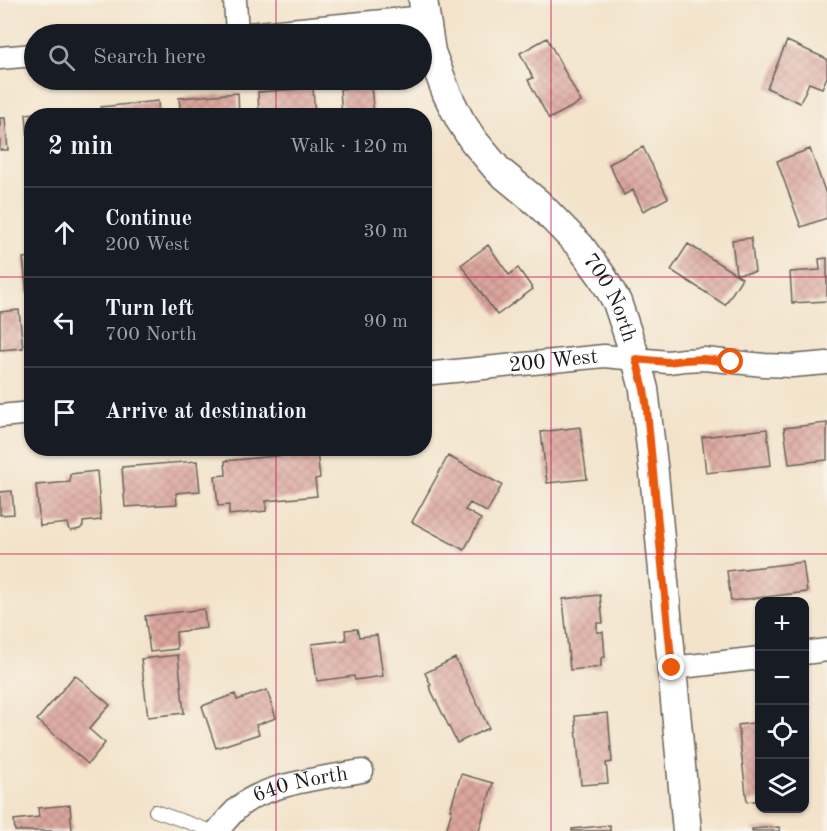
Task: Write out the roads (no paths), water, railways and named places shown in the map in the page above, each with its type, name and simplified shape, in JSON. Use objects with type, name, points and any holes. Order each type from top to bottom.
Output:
[{"type":"street","points":[[235,0],[236,24]]},
{"type":"street","points":[[318,24],[424,9]]},
{"type":"street","name":"700 North","points":[[424,9],[426,24]]},
{"type":"street","name":"700 North","points":[[432,55],[447,94],[473,140],[498,170],[537,203],[580,246],[602,276],[617,302],[636,359],[647,410],[687,831]]},
{"type":"street","points":[[0,58],[24,56]]},
{"type":"street","name":"200 West","points":[[432,373],[604,356],[668,362],[704,359],[792,366],[827,363]]},
{"type":"street","points":[[0,416],[24,414]]},
{"type":"street","points":[[809,652],[827,650]]},
{"type":"street","points":[[672,668],[755,658]]},
{"type":"street","name":"640 North","points":[[217,831],[240,806],[265,792],[300,782],[363,771]]},
{"type":"lane","points":[[155,811],[212,831]]}]
